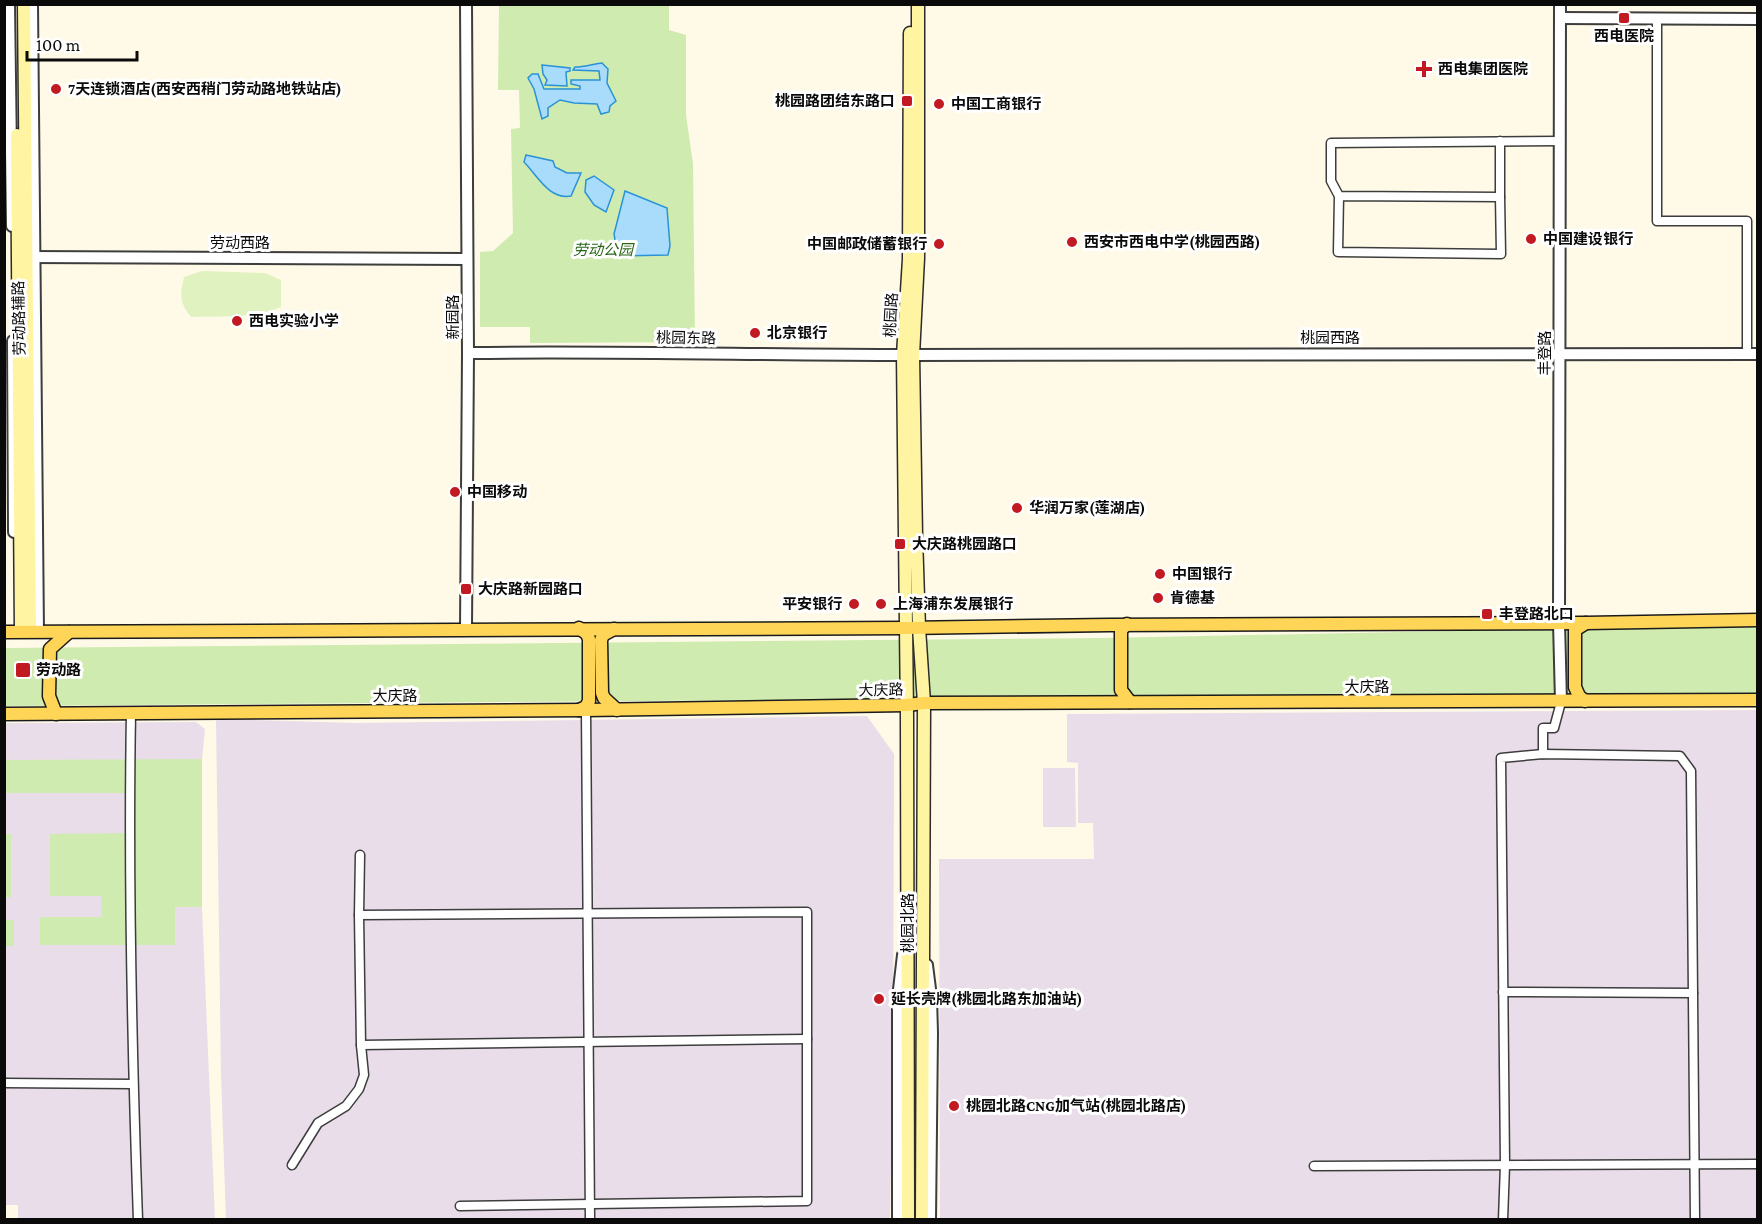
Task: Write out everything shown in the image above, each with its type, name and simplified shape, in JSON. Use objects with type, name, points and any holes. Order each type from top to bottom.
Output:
[{"type":"main road","points":[[16,4],[23,257]]},
{"type":"main road","points":[[24,4],[22,631],[919,628],[1127,624],[1586,623],[1758,620]]},
{"type":"main road","name":"桃园路","points":[[906,628],[910,4]]},
{"type":"main road","name":"桃园路","points":[[918,4],[918,258],[908,355],[919,628]]},
{"type":"main road","points":[[1561,622],[1571,630],[1572,689],[1569,698],[1563,702]]},
{"type":"main road","points":[[1585,701],[1579,696],[1575,687],[1575,630],[1586,623]]},
{"type":"main road","points":[[1127,624],[1120,630],[1121,690],[1130,702]]},
{"type":"main road","points":[[1111,625],[1116,630],[1117,691],[1116,698],[1111,702]]},
{"type":"main road","points":[[579,628],[587,634],[589,639],[589,701],[583,710]]},
{"type":"main road","points":[[615,628],[603,635],[601,640],[602,682],[604,698],[617,710]]},
{"type":"main road","name":"桃园北路","points":[[906,628],[908,1220]]},
{"type":"main road","name":"桃园北路","points":[[919,628],[924,703],[922,1220]]},
{"type":"main road","points":[[56,714],[49,696],[50,649],[69,632]]},
{"type":"main road","name":"大庆路","points":[[4,714],[617,710],[924,703],[1758,700]]},
{"type":"street","points":[[9,4],[23,257]]},
{"type":"street","points":[[23,257],[32,4]]},
{"type":"street","name":"新园路","points":[[466,4],[468,353],[466,629]]},
{"type":"street","name":"丰登路","points":[[1560,4],[1561,622]]},
{"type":"street","points":[[1560,18],[1758,19]]},
{"type":"street","points":[[1657,18],[1657,221],[1747,221],[1752,354]]},
{"type":"street","points":[[1500,141],[1501,254],[1338,252],[1339,196],[1331,181],[1331,143],[1500,141],[1560,141]]},
{"type":"street","points":[[1339,196],[1500,197]]},
{"type":"street","name":"劳动西路","points":[[23,257],[467,259]]},
{"type":"street","name":"桃园东路","points":[[468,353],[908,355]]},
{"type":"street","name":"桃园西路","points":[[908,355],[1752,354]]},
{"type":"street","points":[[1543,754],[1543,728],[1554,728],[1563,702]]},
{"type":"street","points":[[583,710],[588,913],[590,1220]]},
{"type":"street","points":[[131,713],[133,1084],[138,1220]]},
{"type":"street","points":[[1503,1220],[1501,758],[1543,754],[1680,756],[1690,771],[1695,1220]]},
{"type":"street","points":[[292,1165],[318,1123],[346,1106],[359,1089],[364,1075],[361,1045],[360,855]]},
{"type":"street","points":[[359,915],[807,912],[807,1201],[460,1206]]},
{"type":"street","points":[[898,1220],[898,998],[907,925]]},
{"type":"street","points":[[923,936],[931,997],[930,1220]]},
{"type":"street","points":[[1503,992],[1693,993]]},
{"type":"street","points":[[361,1045],[807,1039]]},
{"type":"street","points":[[4,1083],[133,1084]]},
{"type":"street","points":[[1314,1166],[1758,1164]]},
{"type":"shaded area","points":[[1757,710],[1757,1219],[940,1219],[939,859],[1094,859],[1093,823],[1078,823],[1078,763],[1067,762],[1067,714]]},
{"type":"shaded area","points":[[867,716],[894,754],[890,1219],[226,1219],[221,1077],[216,719],[355,723]]},
{"type":"shaded area","points":[[196,722],[205,729],[202,759],[202,907],[215,1219],[18,1219],[18,1205],[5,1205],[4,723]]},
{"type":"shaded area","points":[[1043,768],[1075,768],[1076,827],[1043,827]]},
{"type":"green space","name":"劳动公园","points":[[499,5],[669,5],[669,30],[686,35],[686,115],[693,164],[695,342],[530,343],[530,327],[480,327],[480,252],[493,251],[513,233],[511,129],[520,128],[519,90],[498,90]]},
{"type":"green space","points":[[202,271],[265,273],[281,280],[281,307],[248,315],[191,317],[181,298],[184,277]]},
{"type":"green space","points":[[1757,625],[1758,694],[5,706],[4,648],[1101,638]]},
{"type":"green space","points":[[202,759],[202,907],[175,907],[175,945],[40,945],[40,917],[102,917],[101,896],[50,896],[50,834],[128,833],[127,793],[5,793],[4,760]]},
{"type":"green space","points":[[4,834],[11,834],[11,897],[5,897]]},
{"type":"green space","points":[[4,920],[14,920],[14,946],[5,946]]},
{"type":"water","points":[[602,63],[608,69],[607,83],[616,101],[610,106],[609,112],[601,114],[597,104],[560,100],[548,108],[548,116],[542,119],[534,89],[528,78],[532,74],[538,74],[544,89],[580,89],[580,86],[571,84],[571,80],[600,80],[599,71],[573,70],[575,67]]},
{"type":"water","points":[[542,65],[570,68],[570,71],[566,72],[567,86],[545,85],[547,80],[543,74]]},
{"type":"water","points":[[526,155],[553,161],[555,167],[567,173],[581,173],[571,196],[556,194],[544,185],[524,162]]},
{"type":"water","points":[[594,176],[614,190],[606,212],[594,205],[585,192],[586,180]]},
{"type":"water","points":[[625,191],[667,208],[670,246],[668,255],[618,256],[614,234]]},
{"type":"place","name":"西电医院","points":[[1624,18]]},
{"type":"place","name":"西电集团医院","points":[[1424,69]]},
{"type":"place","name":"7天连锁酒店(西安西稍门劳动路地铁站店)","points":[[56,89]]},
{"type":"place","name":"桃园路团结东路口","points":[[907,101]]},
{"type":"place","name":"中国工商银行","points":[[939,104]]},
{"type":"place","name":"中国建设银行","points":[[1531,239]]},
{"type":"place","name":"西安市西电中学(桃园西路)","points":[[1072,242]]},
{"type":"place","name":"中国邮政储蓄银行","points":[[939,244]]},
{"type":"place","name":"西电实验小学","points":[[237,321]]},
{"type":"place","name":"北京银行","points":[[755,333]]},
{"type":"place","name":"中国移动","points":[[455,492]]},
{"type":"place","name":"华润万家(莲湖店)","points":[[1017,508]]},
{"type":"place","name":"大庆路桃园路口","points":[[900,544]]},
{"type":"place","name":"中国银行","points":[[1160,574]]},
{"type":"place","name":"大庆路新园路口","points":[[466,589]]},
{"type":"place","name":"肯德基","points":[[1158,598]]},
{"type":"place","name":"平安银行","points":[[854,604]]},
{"type":"place","name":"上海浦东发展银行","points":[[881,604]]},
{"type":"place","name":"丰登路北口","points":[[1487,614]]},
{"type":"place","name":"劳动路","points":[[23,670]]},
{"type":"place","name":"延长壳牌(桃园北路东加油站)","points":[[879,999]]},
{"type":"place","name":"桃园北路CNG加气站(桃园北路店)","points":[[954,1106]]}]
